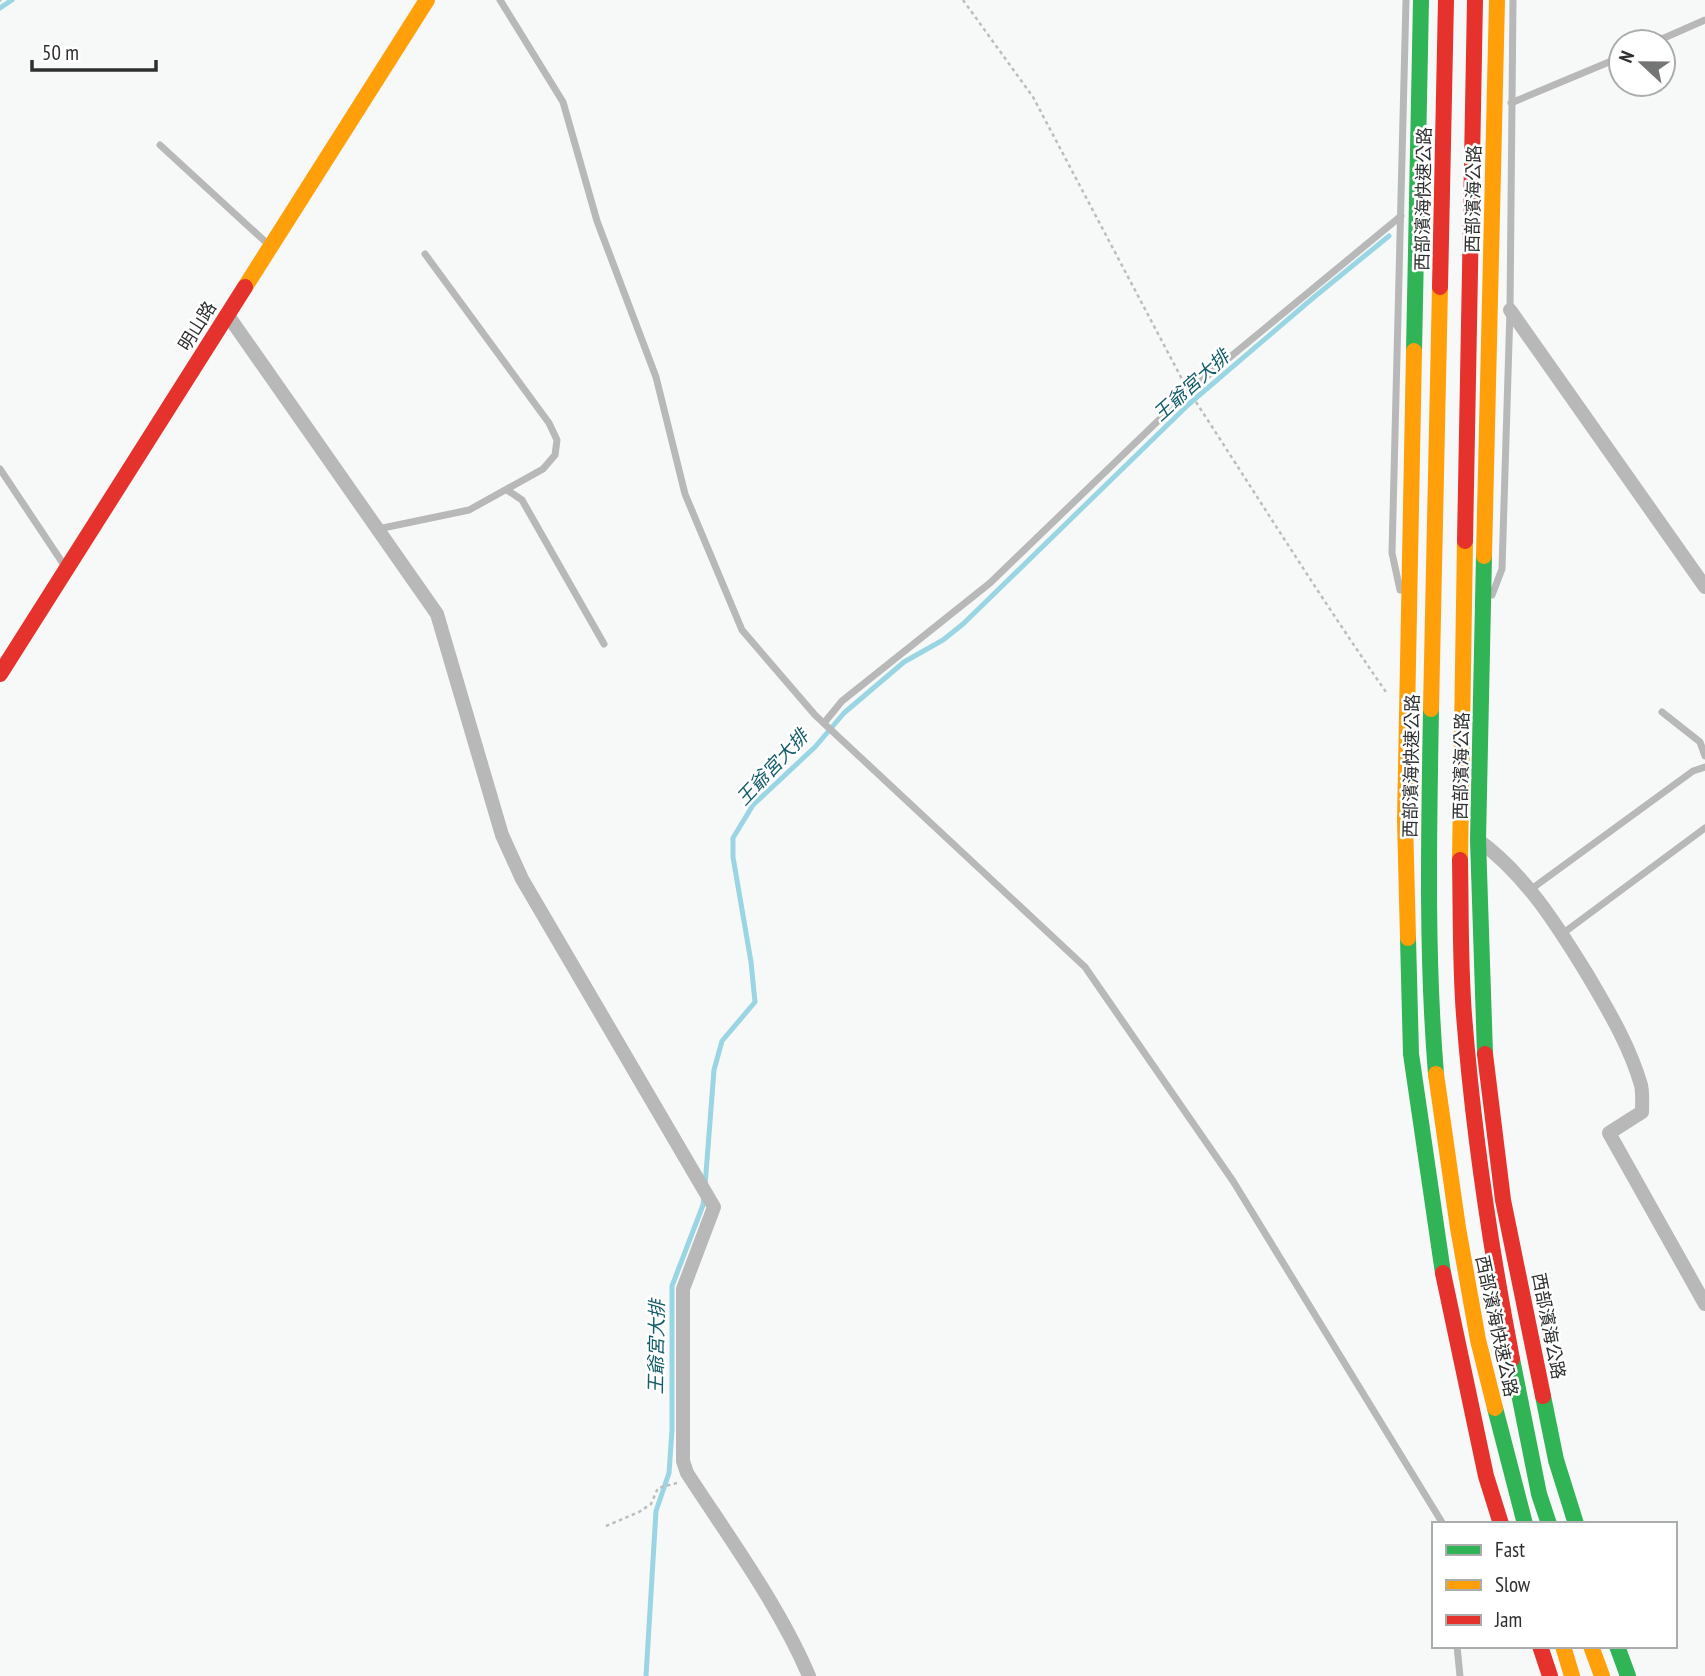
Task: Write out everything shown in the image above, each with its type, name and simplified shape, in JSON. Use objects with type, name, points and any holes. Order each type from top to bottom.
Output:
[{"type":"main road","name":"明山路","points":[[0,674],[428,0]]},
{"type":"main road","points":[[1421,0],[1405,820],[1411,1054],[1442,1269],[1486,1476],[1500,1522]]},
{"type":"main road","name":"西部濱海快速公路","points":[[1446,0],[1429,817],[1431,1014],[1437,1083],[1458,1228],[1478,1340],[1524,1522]]},
{"type":"main road","name":"西部濱海快速公路","points":[[1475,0],[1459,842],[1464,1012],[1490,1235],[1539,1494],[1548,1522]]},
{"type":"main road","name":"西部濱海公路","points":[[1497,0],[1478,840],[1485,1060],[1503,1200],[1556,1460],[1575,1522]]},
{"type":"main road","points":[[1541,1648],[1550,1676]]},
{"type":"main road","points":[[1564,1648],[1572,1676]]},
{"type":"main road","points":[[1592,1648],[1602,1676]]},
{"type":"main road","points":[[1618,1648],[1628,1676]]},
{"type":"street","points":[[1510,310],[1705,587]]},
{"type":"street","points":[[227,314],[437,614],[502,835],[522,879],[714,1207],[683,1289],[683,1461],[687,1473],[802,1658],[809,1676]]},
{"type":"street","points":[[1478,840],[1496,854],[1530,890],[1562,934],[1619,1028],[1642,1088],[1642,1112],[1609,1133],[1705,1304]]},
{"type":"lane","points":[[500,0],[563,102],[597,221],[656,377],[685,494],[742,630],[835,734],[1085,967],[1233,1181],[1442,1522]]},
{"type":"lane","points":[[1406,0],[1392,553],[1408,622]]},
{"type":"lane","points":[[1483,615],[1502,569],[1510,310],[1513,0]]},
{"type":"lane","points":[[1677,32],[1705,20]]},
{"type":"lane","points":[[1511,103],[1607,63]]},
{"type":"lane","points":[[160,145],[270,246]]},
{"type":"lane","points":[[825,724],[842,701],[990,583],[1189,391],[1401,216]]},
{"type":"lane","points":[[377,529],[470,510],[543,469],[555,455],[557,440],[549,423],[425,254]]},
{"type":"lane","points":[[0,469],[66,569]]},
{"type":"lane","points":[[507,490],[522,500],[604,644]]},
{"type":"lane","points":[[1662,712],[1700,742],[1705,756]]},
{"type":"lane","points":[[1530,890],[1693,771],[1705,767]]},
{"type":"lane","points":[[1562,934],[1705,828]]},
{"type":"lane","points":[[1457,1648],[1460,1676]]},
{"type":"path","points":[[963,0],[1033,97],[1189,391]]},
{"type":"path","points":[[1198,406],[1268,511],[1339,626],[1406,719]]},
{"type":"path","points":[[606,1526],[651,1504],[658,1488],[679,1483]]},
{"type":"waterway","points":[[0,8],[12,0]]},
{"type":"waterway","name":"王爺宮大排","points":[[705,1186],[714,1070],[722,1041],[755,1002],[733,857],[733,838],[753,805],[815,747],[844,713],[904,662],[943,640],[963,624],[1189,404],[1389,236]]},
{"type":"waterway","name":"王爺宮大排","points":[[646,1676],[656,1511],[669,1473],[672,1430],[672,1286],[704,1196]]},
{"type":"traffic: fast","points":[[1414,351],[1421,0]]},
{"type":"traffic: fast","points":[[1484,556],[1478,840],[1485,1054]]},
{"type":"traffic: fast","points":[[1431,709],[1429,937],[1436,1074]]},
{"type":"traffic: fast","points":[[1408,938],[1411,1054],[1443,1273]]},
{"type":"traffic: fast","points":[[1512,1359],[1539,1494],[1548,1522]]},
{"type":"traffic: fast","points":[[1543,1396],[1556,1460],[1575,1522]]},
{"type":"traffic: fast","points":[[1495,1408],[1524,1522]]},
{"type":"traffic: fast","points":[[1618,1648],[1628,1676]]},
{"type":"traffic: slow","points":[[245,287],[427,0]]},
{"type":"traffic: slow","points":[[1484,556],[1497,0]]},
{"type":"traffic: slow","points":[[1431,709],[1440,287]]},
{"type":"traffic: slow","points":[[1408,938],[1405,820],[1414,351]]},
{"type":"traffic: slow","points":[[1460,860],[1465,541]]},
{"type":"traffic: slow","points":[[1436,1074],[1458,1228],[1478,1340],[1495,1408]]},
{"type":"traffic: slow","points":[[1564,1648],[1572,1676]]},
{"type":"traffic: slow","points":[[1592,1648],[1602,1676]]},
{"type":"traffic: jam","points":[[1440,287],[1446,0]]},
{"type":"traffic: jam","points":[[1465,541],[1475,0]]},
{"type":"traffic: jam","points":[[0,674],[245,287]]},
{"type":"traffic: jam","points":[[1460,860],[1461,957],[1472,1101],[1496,1273],[1512,1359]]},
{"type":"traffic: jam","points":[[1485,1054],[1503,1200],[1543,1396]]},
{"type":"traffic: jam","points":[[1443,1273],[1486,1476],[1500,1522]]},
{"type":"traffic: jam","points":[[1541,1648],[1550,1676]]}]
